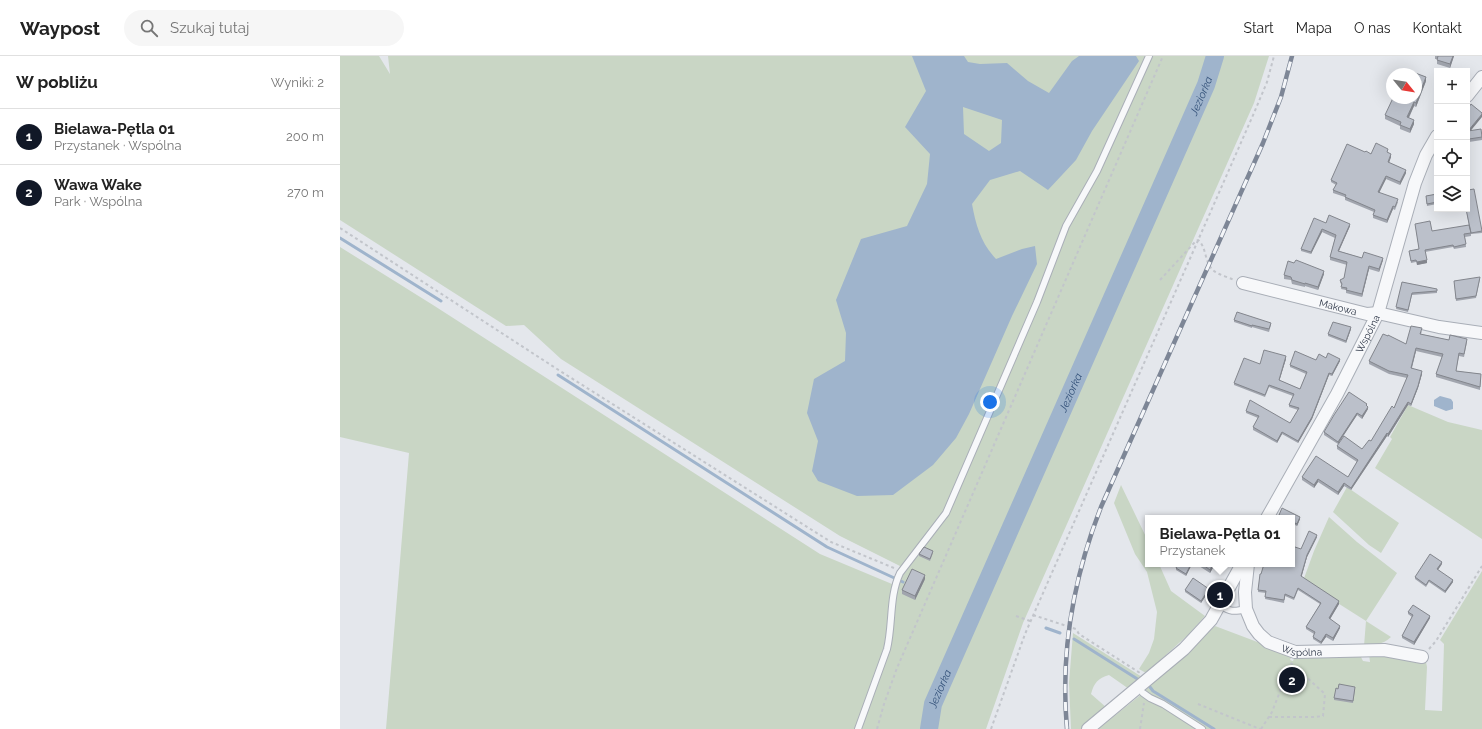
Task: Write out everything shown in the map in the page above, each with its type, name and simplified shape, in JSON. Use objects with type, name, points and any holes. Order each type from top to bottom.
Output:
[{"type":"street","points":[[1470,92],[1482,77]]},
{"type":"street","name":"Wspólna","points":[[1269,515],[1337,394],[1378,313],[1415,183],[1426,155],[1435,140]]},
{"type":"street","name":"Makowa","points":[[1243,283],[1367,314],[1378,313],[1439,327],[1482,333]]},
{"type":"street","points":[[1088,729],[1150,679],[1195,638],[1211,620],[1240,567]]},
{"type":"street","name":"Wspólna","points":[[1248,567],[1245,592],[1246,609],[1253,626],[1268,642],[1295,652],[1384,650],[1422,657]]},
{"type":"lane","points":[[858,729],[887,649],[890,636],[895,583],[901,571],[946,513],[1038,302],[1066,226],[1097,170],[1149,56]]},
{"type":"lane","points":[[1220,605],[1229,611],[1246,609]]},
{"type":"lane","points":[[1144,694],[1163,704],[1202,729]]},
{"type":"path","points":[[877,729],[897,668],[1164,56]]},
{"type":"path","points":[[991,729],[1007,681],[1030,621],[1254,113],[1267,82],[1274,56]]},
{"type":"path","points":[[340,228],[557,369],[831,542],[901,571]]},
{"type":"path","points":[[1160,280],[1198,240]]},
{"type":"path","points":[[1198,240],[1201,242],[1207,260],[1213,270],[1243,283]]},
{"type":"path","points":[[1422,657],[1436,641],[1482,566]]},
{"type":"path","points":[[1033,615],[1076,629],[1079,634],[1150,679]]},
{"type":"path","points":[[1016,616],[1030,621]]},
{"type":"path","points":[[1198,704],[1261,729],[1269,717],[1291,662],[1325,694],[1323,716],[1269,717]]},
{"type":"path","points":[[1140,729],[1144,694]]},
{"type":"green space","points":[[340,56],[379,56],[390,74],[388,56],[1269,56],[1254,103],[1023,623],[986,729],[386,729],[409,453],[340,437],[340,247],[433,305],[820,554],[892,584],[900,566],[840,536],[561,359],[524,325],[506,326],[340,220]]},
{"type":"green space","points":[[1408,405],[1448,422],[1482,430],[1482,539],[1375,468],[1392,439],[1390,437]]},
{"type":"green space","points":[[1121,485],[1145,535],[1145,567],[1160,567],[1171,591],[1205,616],[1189,634],[1146,673],[1139,669],[1149,653],[1154,639],[1157,612],[1147,572],[1135,554],[1114,503]]},
{"type":"green space","points":[[1347,487],[1399,523],[1381,553],[1369,545],[1333,512]]},
{"type":"green space","points":[[1329,517],[1357,542],[1397,573],[1366,621],[1303,581]]},
{"type":"green space","points":[[1482,571],[1482,729],[1098,729],[1138,697],[1215,626],[1292,655],[1290,660],[1293,661],[1295,656],[1359,653],[1363,661],[1370,662],[1369,654],[1426,662],[1425,710],[1442,711],[1444,644],[1440,640]]},
{"type":"green space","points":[[1366,621],[1391,637],[1388,640],[1375,645],[1364,646]]},
{"type":"green space","points":[[1073,633],[1142,677],[1129,689],[1109,675],[1099,679],[1091,694],[1107,708],[1083,729],[1071,729],[1069,683]]},
{"type":"water","points":[[912,56],[964,56],[968,62],[980,64],[1007,63],[1028,81],[1049,93],[1072,61],[1079,56],[1136,56],[1139,61],[1092,131],[1076,160],[1048,190],[1020,171],[990,180],[972,204],[975,220],[980,234],[986,247],[996,259],[1022,249],[1035,246],[1037,264],[1012,316],[969,414],[956,438],[933,465],[893,495],[857,496],[818,481],[812,471],[818,441],[807,413],[814,379],[845,361],[846,333],[836,300],[861,239],[907,226],[927,184],[930,154],[905,127],[926,91]],"holes":[[[963,107],[1002,120],[1001,143],[989,151],[964,134]]]},
{"type":"water","points":[[1440,396],[1451,399],[1453,402],[1453,409],[1446,411],[1434,406],[1434,400]]},
{"type":"building","points":[[1438,56],[1453,56],[1450,64],[1437,60]]},
{"type":"building","points":[[1422,76],[1426,77],[1422,87]]},
{"type":"building","points":[[1390,104],[1413,104],[1407,117],[1414,120],[1410,129],[1400,125],[1401,122],[1385,115]]},
{"type":"building","points":[[1471,104],[1482,114],[1470,129]]},
{"type":"building","points":[[1481,129],[1482,137],[1470,139],[1470,131]]},
{"type":"building","points":[[1376,143],[1388,149],[1387,152],[1391,154],[1388,162],[1406,170],[1400,182],[1386,176],[1378,192],[1398,199],[1387,220],[1373,215],[1375,210],[1333,190],[1337,183],[1331,180],[1347,144],[1371,154]]},
{"type":"building","points":[[1474,189],[1482,231],[1471,233],[1467,212],[1470,212],[1470,190]]},
{"type":"building","points":[[1434,195],[1434,203],[1427,204],[1426,196]]},
{"type":"building","points":[[1329,215],[1350,224],[1338,251],[1362,258],[1364,252],[1383,258],[1379,269],[1369,266],[1362,294],[1346,290],[1347,288],[1341,287],[1342,284],[1340,280],[1344,278],[1347,262],[1330,257],[1336,235],[1322,229],[1311,252],[1301,249],[1314,218],[1326,223]]},
{"type":"building","points":[[1430,221],[1432,231],[1469,225],[1471,233],[1464,234],[1466,244],[1454,247],[1453,245],[1425,250],[1427,260],[1417,262],[1416,260],[1411,261],[1409,251],[1419,249],[1415,224]]},
{"type":"building","points":[[1296,260],[1324,271],[1318,287],[1292,280],[1291,277],[1284,275],[1288,261],[1294,263]]},
{"type":"building","points":[[1480,277],[1476,296],[1456,299],[1454,281]]},
{"type":"building","points":[[1402,282],[1437,289],[1437,291],[1412,293],[1408,310],[1396,307]]},
{"type":"building","points":[[1237,312],[1271,323],[1269,329],[1252,326],[1234,320]]},
{"type":"building","points":[[1333,322],[1351,327],[1346,341],[1328,334]]},
{"type":"building","points":[[1411,326],[1422,328],[1420,334],[1449,340],[1450,335],[1467,339],[1464,354],[1459,353],[1456,371],[1481,374],[1480,387],[1436,374],[1443,354],[1416,348],[1411,368],[1422,371],[1411,404],[1408,402],[1351,488],[1344,483],[1338,492],[1318,479],[1314,485],[1302,477],[1316,456],[1348,477],[1358,460],[1337,446],[1344,436],[1362,449],[1369,440],[1371,441],[1392,406],[1394,408],[1408,375],[1389,371],[1369,361],[1383,334],[1406,344]]},
{"type":"building","points":[[1264,350],[1286,356],[1279,380],[1300,389],[1307,372],[1290,365],[1295,351],[1316,360],[1319,354],[1326,358],[1328,353],[1340,359],[1332,374],[1329,373],[1312,417],[1298,441],[1282,432],[1277,441],[1253,427],[1259,416],[1246,411],[1250,400],[1290,423],[1299,408],[1289,405],[1294,394],[1269,385],[1265,395],[1234,383],[1244,358],[1260,364]]},
{"type":"building","points":[[1349,392],[1367,404],[1366,405],[1368,407],[1362,416],[1357,413],[1338,442],[1324,432]]},
{"type":"building","points":[[1282,508],[1300,517],[1297,524],[1295,523],[1295,515],[1279,515]]},
{"type":"building","points":[[1309,531],[1317,535],[1307,555],[1301,576],[1339,601],[1329,618],[1340,626],[1333,638],[1326,634],[1321,642],[1313,637],[1315,632],[1306,627],[1321,603],[1298,588],[1294,598],[1285,594],[1284,600],[1265,597],[1266,591],[1258,590],[1260,574],[1263,567],[1295,567],[1295,547],[1301,549]]},
{"type":"building","points":[[924,547],[933,551],[930,559],[919,554]]},
{"type":"building","points":[[1430,554],[1442,562],[1437,569],[1453,580],[1445,591],[1429,580],[1426,585],[1415,577]]},
{"type":"building","points":[[1176,567],[1190,567],[1186,574]]},
{"type":"building","points":[[912,569],[925,575],[915,596],[902,590]]},
{"type":"building","points":[[1193,578],[1209,589],[1201,601],[1185,590]]},
{"type":"building","points":[[1413,605],[1430,616],[1414,642],[1402,636],[1413,615],[1408,612]]},
{"type":"building","points":[[1339,684],[1355,687],[1353,701],[1334,698],[1336,688],[1338,689]]},
{"type":"waterway","name":"Jeziorka","points":[[929,729],[933,704],[1206,85],[1215,56]]},
{"type":"waterway","points":[[340,238],[441,301]]},
{"type":"waterway","points":[[558,375],[827,547],[903,582]]},
{"type":"waterway","points":[[1046,628],[1060,633]]},
{"type":"waterway","points":[[1074,639],[1139,680]]},
{"type":"waterway","points":[[1150,687],[1153,691],[1214,729]]},
{"type":"railway","points":[[1067,729],[1065,700],[1067,644],[1076,589],[1091,534],[1101,507],[1263,143],[1281,97],[1292,56]]},
{"type":"place","name":"Bielawa-Pętla 01","points":[[1220,595]]},
{"type":"place","name":"Wawa Wake","points":[[1292,680]]}]
